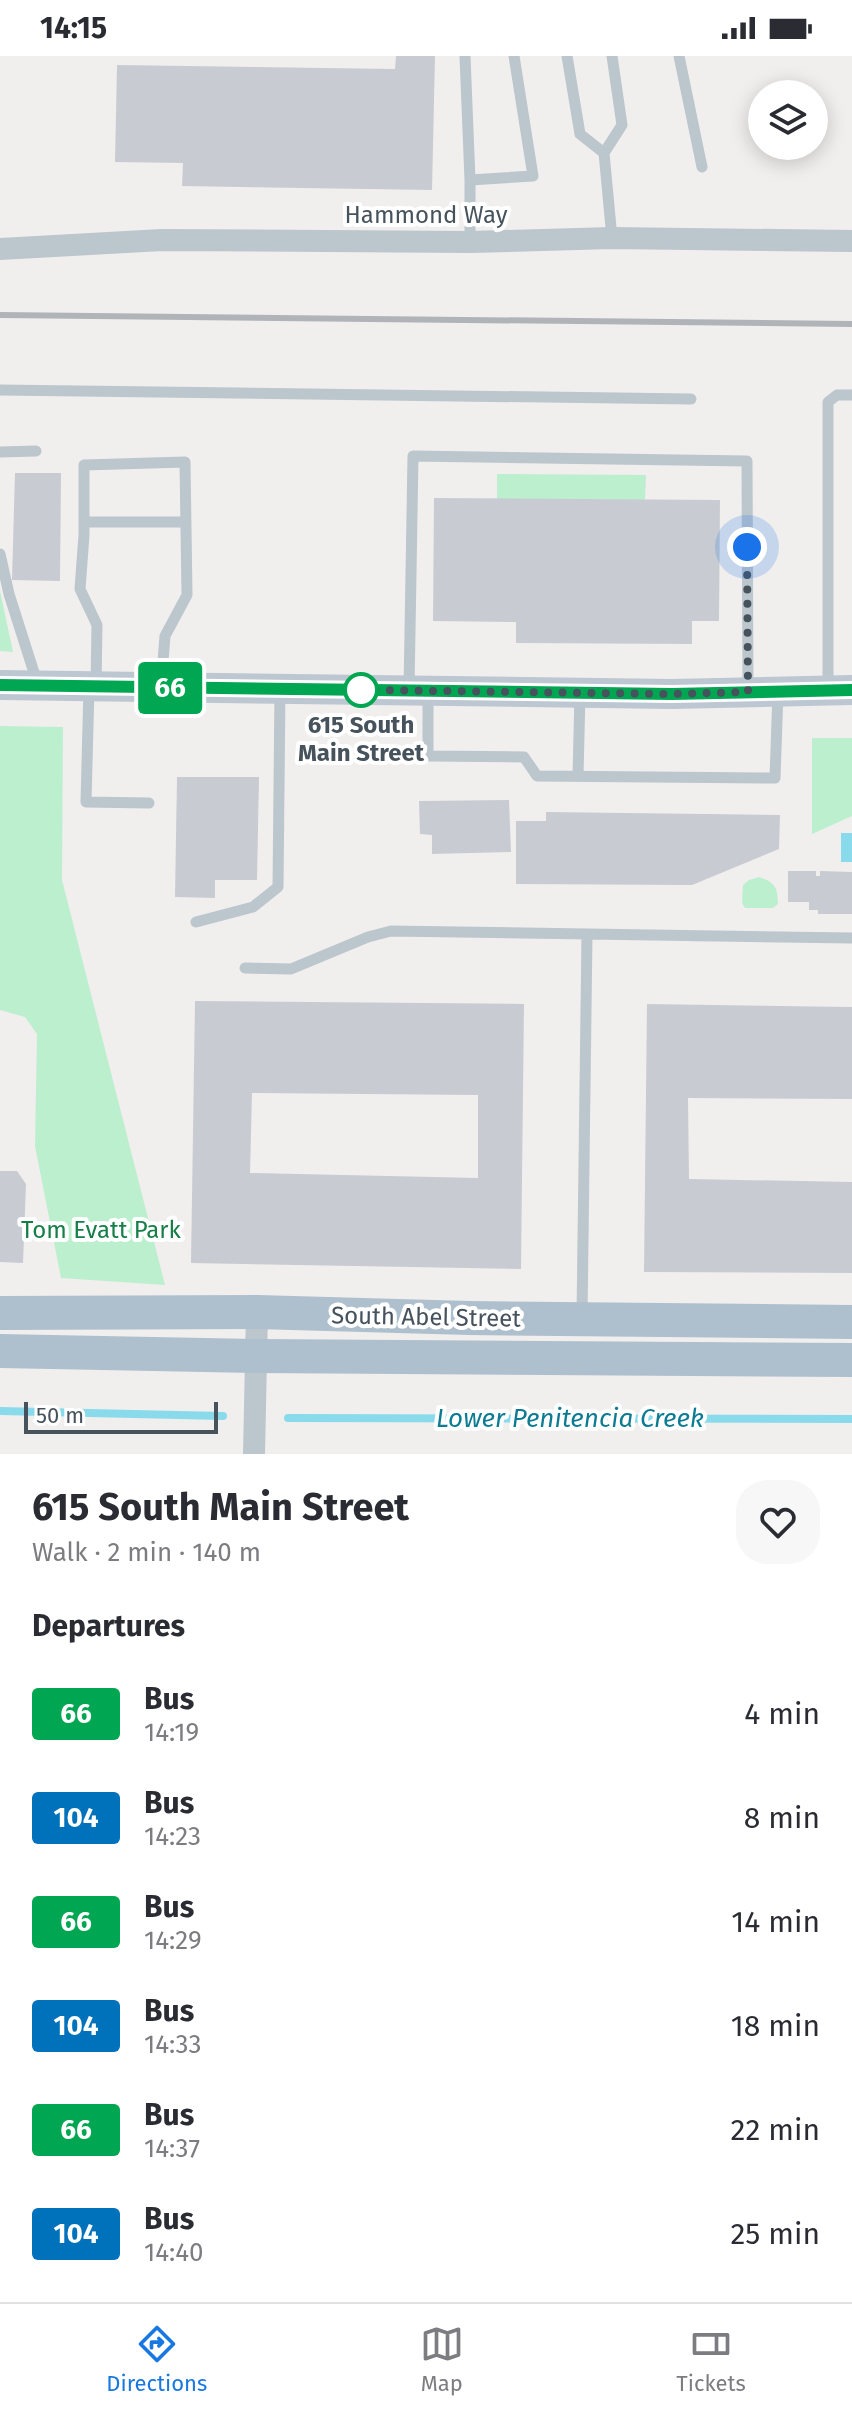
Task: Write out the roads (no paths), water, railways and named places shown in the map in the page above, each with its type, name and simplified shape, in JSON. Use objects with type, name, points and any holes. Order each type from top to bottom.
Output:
[{"type":"main road","points":[[0,685],[580,693],[840,691]]},
{"type":"main road","name":"South Abel Street","points":[[0,1313],[257,1312],[852,1322]]},
{"type":"main road","name":"South Abel Street","points":[[0,1351],[255,1370],[852,1360]]},
{"type":"street","name":"Hammond Way","points":[[0,249],[162,240],[470,242],[612,238],[852,241]]},
{"type":"street","points":[[254,1449],[257,1312]]},
{"type":"lane","points":[[465,56],[470,242]]},
{"type":"lane","points":[[470,180],[533,176],[514,56]]},
{"type":"lane","points":[[567,56],[580,134],[604,153]]},
{"type":"lane","points":[[612,56],[622,125],[604,153],[612,238]]},
{"type":"lane","points":[[679,56],[702,167]]},
{"type":"lane","points":[[0,390],[691,399]]},
{"type":"lane","points":[[840,691],[828,402],[837,395],[852,395]]},
{"type":"lane","points":[[0,452],[36,451]]},
{"type":"lane","points":[[413,456],[747,461],[763,692],[775,778],[537,776],[524,757],[428,756],[419,690],[413,456]]},
{"type":"lane","points":[[149,803],[86,802],[97,625],[80,589],[84,465],[185,462],[187,595],[165,636],[161,687]]},
{"type":"lane","points":[[84,522],[186,522]]},
{"type":"lane","points":[[0,554],[9,594],[39,686]]},
{"type":"lane","points":[[196,922],[253,907],[278,887],[280,689]]},
{"type":"lane","points":[[578,776],[580,693]]},
{"type":"lane","points":[[245,968],[291,969],[368,937],[391,931],[852,938]]},
{"type":"lane","points":[[582,1319],[587,934]]},
{"type":"water","points":[[841,833],[852,833],[852,862],[841,862]]},
{"type":"waterway","name":"Lower Penitencia Creek","points":[[0,1411],[223,1416]]},
{"type":"waterway","name":"Lower Penitencia Creek","points":[[288,1418],[852,1419]]},
{"type":"railway","points":[[0,315],[852,324]]},
{"type":"place","name":"615 South Main Street","points":[[361,690]]},
{"type":"park label","name":"Tom Evatt Park","points":[[101,1230]]}]
